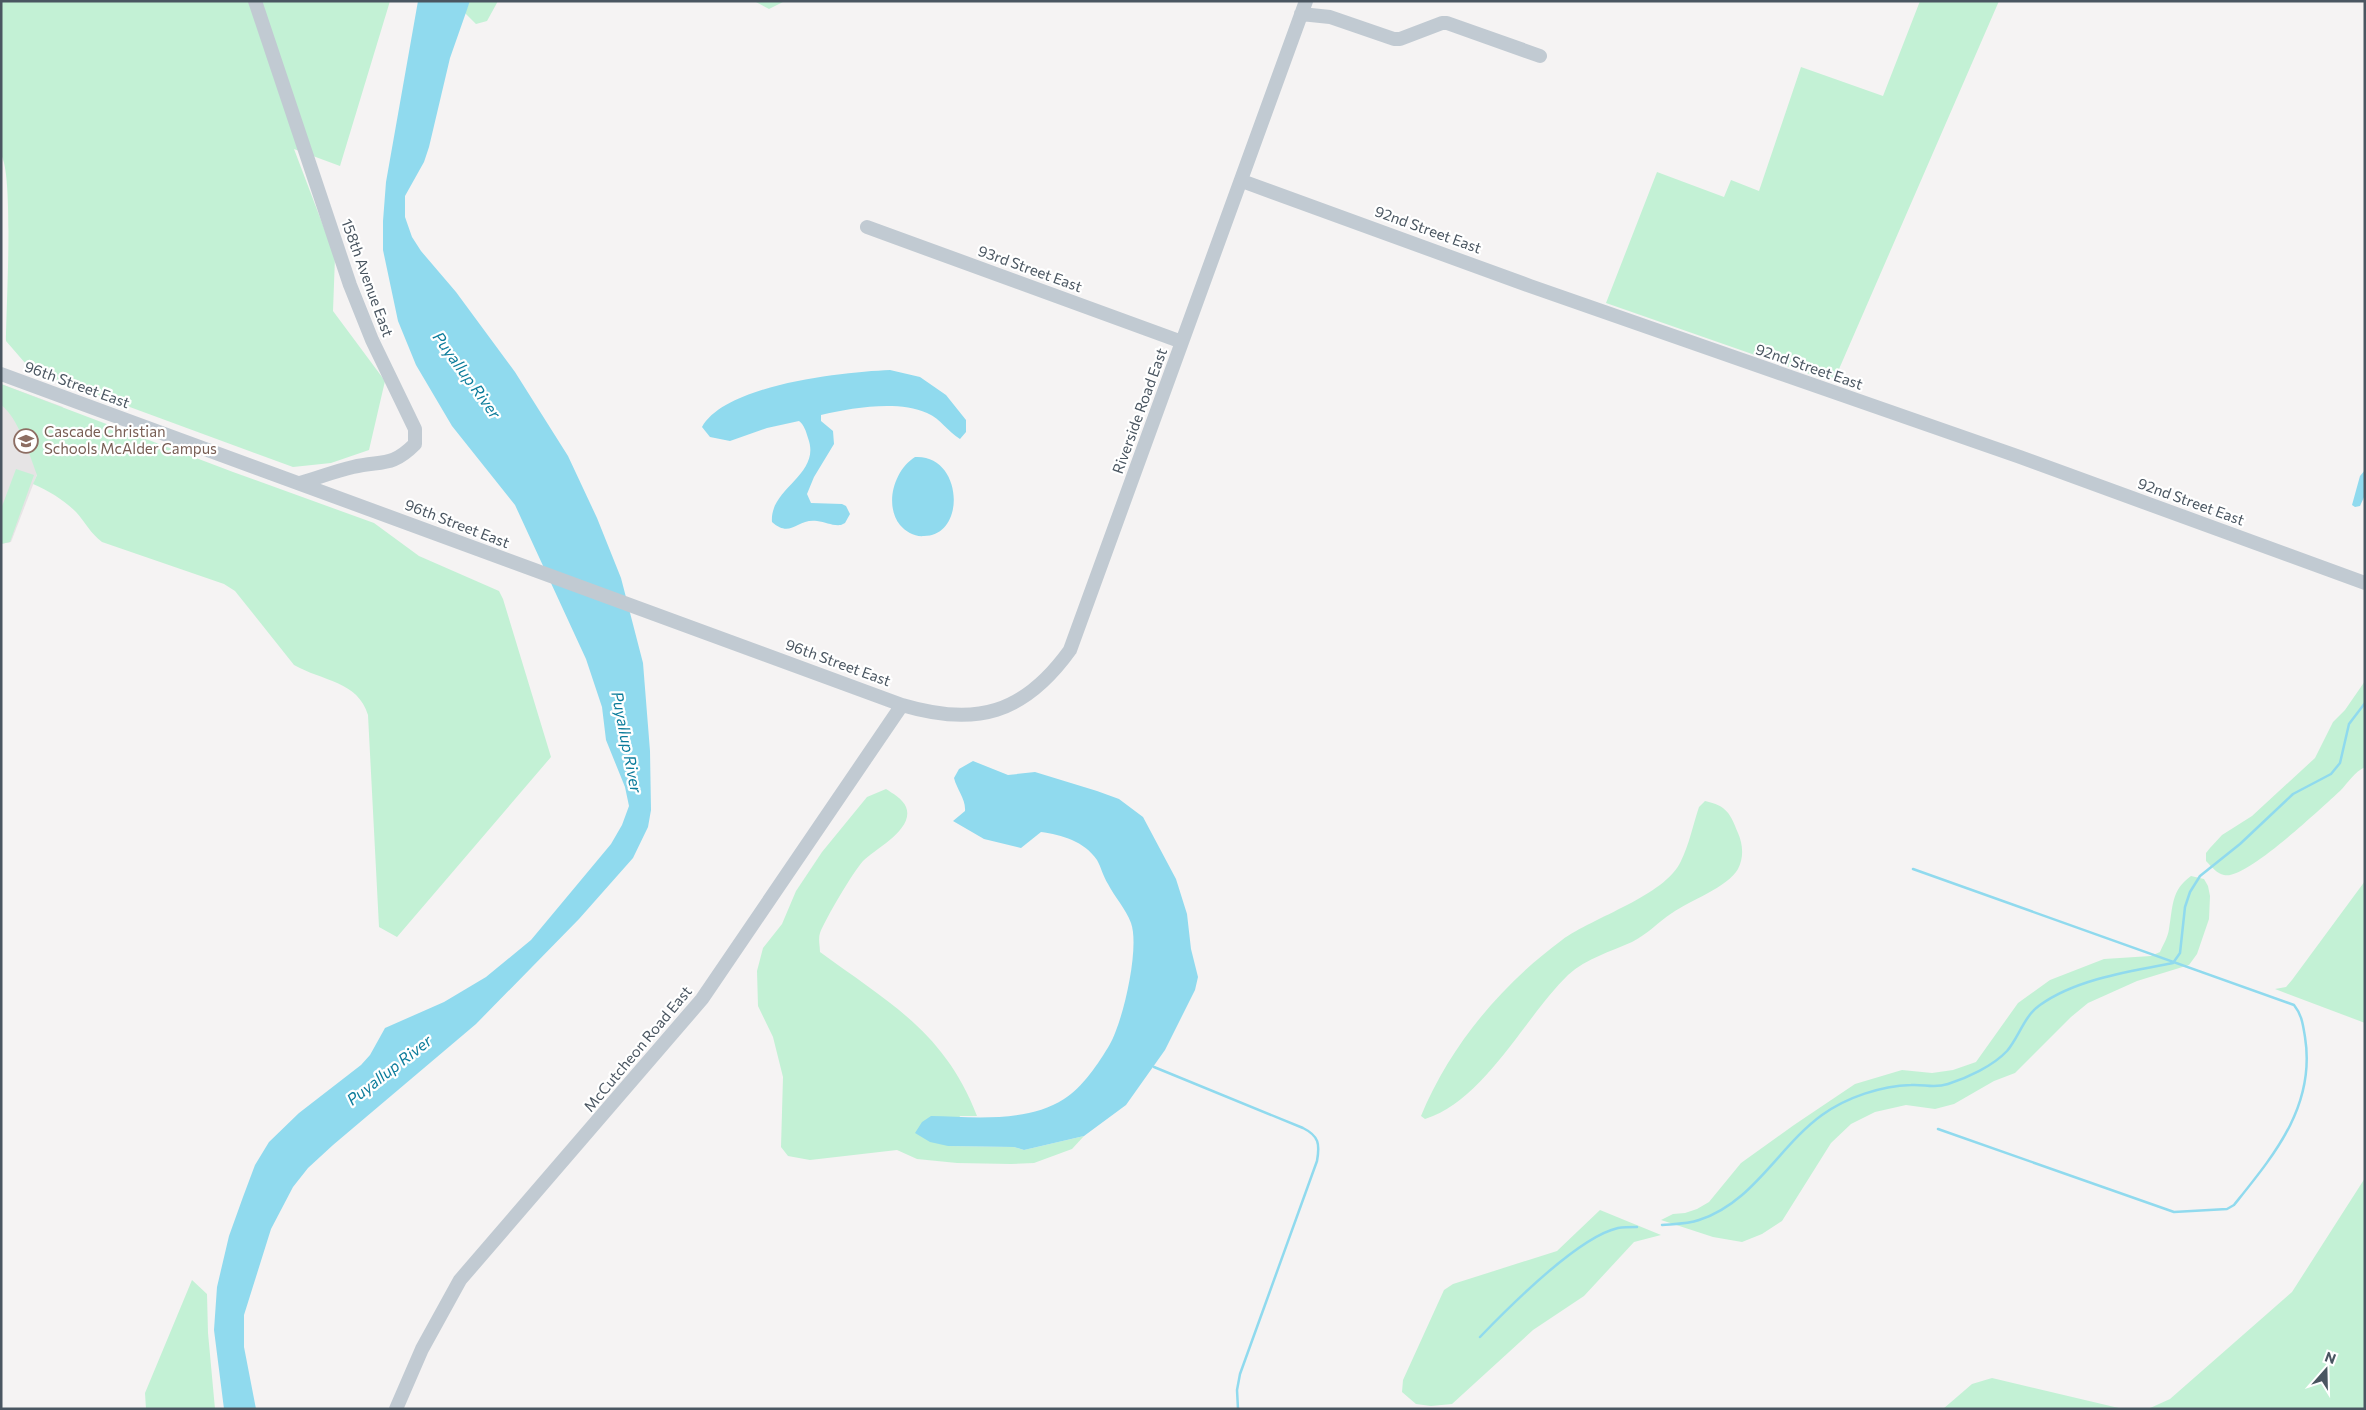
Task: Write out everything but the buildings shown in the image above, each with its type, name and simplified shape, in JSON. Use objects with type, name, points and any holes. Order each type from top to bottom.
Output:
[{"type":"street","name":"158th Avenue East","points":[[255,1],[350,285],[372,340],[415,429],[414,444],[402,457],[389,462],[354,467],[300,483]]},
{"type":"street","points":[[1304,8],[1394,38],[1400,38],[1442,23],[1448,24],[1540,56]]},
{"type":"street","name":"Riverside Road East","points":[[902,705],[937,715],[954,716],[971,716],[1002,708],[1034,691],[1061,663],[1070,650],[1304,8]]},
{"type":"street","name":"92nd Street East","points":[[1242,181],[1540,289],[2020,457],[2365,583]]},
{"type":"street","name":"93rd Street East","points":[[866,227],[1182,342]]},
{"type":"street","name":"96th Street East","points":[[1,374],[902,705]]},
{"type":"street","name":"McCutcheon Road East","points":[[396,1409],[422,1349],[460,1280],[702,999],[902,705]]},
{"type":"shaded area","name":"Cascade Christian Schools McAlder Campus","points":[[1,384],[63,407],[11,542],[1,544]]},
{"type":"green space","points":[[1,1],[390,1],[340,166],[294,149],[335,257],[333,311],[385,381],[369,450],[331,463],[293,467],[32,371],[6,341],[8,214],[5,167],[1,155]]},
{"type":"green space","points":[[470,1],[498,1],[487,21],[476,24],[465,13]]},
{"type":"green space","points":[[754,1],[785,1],[769,9]]},
{"type":"green space","points":[[1920,1],[1999,1],[1836,376],[1829,380],[1821,378],[1606,303],[1657,172],[1724,197],[1731,180],[1759,191],[1801,67],[1883,96]]},
{"type":"green space","points":[[1,384],[374,523],[419,556],[499,591],[551,757],[397,937],[379,927],[368,715],[363,704],[348,688],[294,665],[235,591],[224,584],[102,542],[71,508],[56,496],[33,484],[37,475],[18,427],[13,418],[1,405]]},
{"type":"green space","points":[[16,469],[34,475],[10,542],[1,544],[1,509]]},
{"type":"green space","points":[[2365,681],[2365,767],[2354,775],[2340,791],[2301,826],[2248,867],[2234,874],[2224,875],[2217,871],[2206,861],[2206,853],[2222,835],[2252,816],[2315,758],[2333,722],[2345,710]]},
{"type":"green space","points":[[886,789],[905,804],[907,815],[905,823],[900,831],[863,861],[853,875],[820,933],[820,952],[912,1021],[949,1062],[964,1087],[977,1116],[960,1116],[948,1146],[1014,1147],[1024,1150],[1084,1136],[1072,1149],[1034,1163],[1011,1164],[957,1163],[917,1159],[897,1150],[810,1160],[788,1156],[781,1147],[783,1077],[773,1037],[758,1006],[757,971],[763,948],[782,924],[796,891],[822,852],[867,797]]},
{"type":"green space","points":[[1705,801],[1718,805],[1727,811],[1740,837],[1742,846],[1741,860],[1733,876],[1717,888],[1679,908],[1638,939],[1575,969],[1552,993],[1485,1076],[1466,1095],[1447,1109],[1425,1119],[1421,1116],[1433,1090],[1462,1041],[1498,997],[1518,977],[1575,931],[1627,905],[1660,885],[1673,874],[1684,855],[1699,807]]},
{"type":"green space","points":[[2191,876],[2204,879],[2210,896],[2209,919],[2197,954],[2189,965],[2137,981],[2088,1003],[2071,1017],[2015,1073],[1994,1081],[1954,1104],[1935,1109],[1906,1105],[1875,1112],[1851,1124],[1831,1143],[1782,1221],[1762,1234],[1742,1242],[1713,1237],[1661,1220],[1673,1214],[1697,1209],[1709,1202],[1741,1163],[1855,1084],[1902,1070],[1932,1073],[1953,1070],[1976,1062],[2018,1003],[2050,980],[2104,959],[2151,956],[2160,952],[2167,938],[2176,893],[2184,881]]},
{"type":"green space","points":[[2365,881],[2365,1023],[2275,989],[2286,987],[2292,980]]},
{"type":"green space","points":[[2365,1178],[2365,1409],[2148,1409],[2170,1399],[2292,1292]]},
{"type":"green space","points":[[1600,1210],[1661,1235],[1634,1242],[1584,1296],[1533,1330],[1452,1404],[1431,1406],[1416,1404],[1402,1392],[1403,1380],[1444,1290],[1453,1284],[1557,1251]]},
{"type":"green space","points":[[192,1280],[207,1294],[208,1333],[215,1409],[146,1409],[145,1393]]},
{"type":"green space","points":[[1992,1378],[2123,1409],[1943,1409],[1972,1384]]},
{"type":"water","name":"Puyallup River","points":[[418,1],[470,1],[450,58],[424,162],[405,196],[405,217],[412,237],[421,251],[456,292],[515,372],[568,456],[597,518],[621,578],[643,663],[650,751],[651,810],[648,827],[633,858],[579,919],[476,1024],[333,1145],[308,1168],[293,1187],[271,1229],[244,1315],[244,1347],[256,1409],[224,1409],[214,1330],[217,1287],[229,1236],[255,1165],[269,1142],[299,1113],[361,1065],[370,1055],[385,1028],[444,1002],[486,977],[531,940],[611,844],[622,825],[629,806],[625,787],[606,740],[602,707],[586,659],[515,505],[452,426],[416,365],[398,321],[383,250],[383,221],[386,182]]},
{"type":"water","points":[[890,370],[920,377],[946,395],[966,420],[966,432],[960,439],[927,413],[902,407],[874,406],[821,415],[821,421],[833,431],[834,444],[814,477],[807,494],[811,503],[842,504],[846,506],[850,514],[845,523],[841,525],[810,521],[784,529],[772,522],[773,510],[778,500],[808,462],[810,451],[808,438],[805,428],[799,421],[767,428],[730,441],[710,437],[702,427],[715,412],[735,400],[760,391],[788,383],[817,378]]},
{"type":"water","points":[[915,457],[931,460],[943,468],[950,481],[954,495],[953,510],[947,523],[938,532],[924,536],[914,535],[902,528],[895,517],[893,508],[892,498],[897,479],[902,470]]},
{"type":"water","points":[[2365,470],[2365,495],[2360,506],[2355,507],[2352,505],[2360,476]]},
{"type":"water","points":[[973,761],[1008,775],[1035,772],[1097,791],[1119,799],[1143,817],[1176,879],[1187,914],[1191,949],[1198,977],[1195,990],[1165,1050],[1126,1105],[1084,1136],[1024,1150],[1014,1147],[948,1146],[930,1142],[915,1133],[922,1122],[931,1116],[999,1117],[1017,1115],[1049,1107],[1071,1094],[1101,1059],[1115,1033],[1129,984],[1132,966],[1133,934],[1129,918],[1106,881],[1097,860],[1086,848],[1065,837],[1041,832],[1021,848],[984,839],[953,821],[965,811],[964,802],[954,778],[959,769]]},
{"type":"waterway","points":[[1662,1225],[1699,1220],[1718,1212],[1735,1201],[1765,1173],[1807,1128],[1822,1115],[1842,1103],[1876,1090],[1911,1085],[1938,1086],[1963,1078],[1979,1071],[2007,1051],[2034,1010],[2054,996],[2104,977],[2173,963],[2180,953],[2185,907],[2190,892],[2200,876],[2240,844],[2293,794],[2331,774],[2340,763],[2349,724],[2365,703]]},
{"type":"waterway","points":[[1913,869],[2294,1005],[2303,1024],[2305,1037],[2307,1062],[2304,1085],[2298,1107],[2289,1128],[2264,1167],[2234,1205],[2227,1209],[2174,1212],[1938,1129]]},
{"type":"waterway","points":[[1154,1067],[1303,1128],[1315,1137],[1318,1145],[1317,1161],[1240,1374],[1237,1390],[1238,1409]]},
{"type":"waterway","points":[[1480,1337],[1526,1292],[1564,1259],[1602,1234],[1618,1228],[1637,1227]]},
{"type":"place","name":"Cascade Christian Schools McAlder Campus","points":[[26,441]]}]
